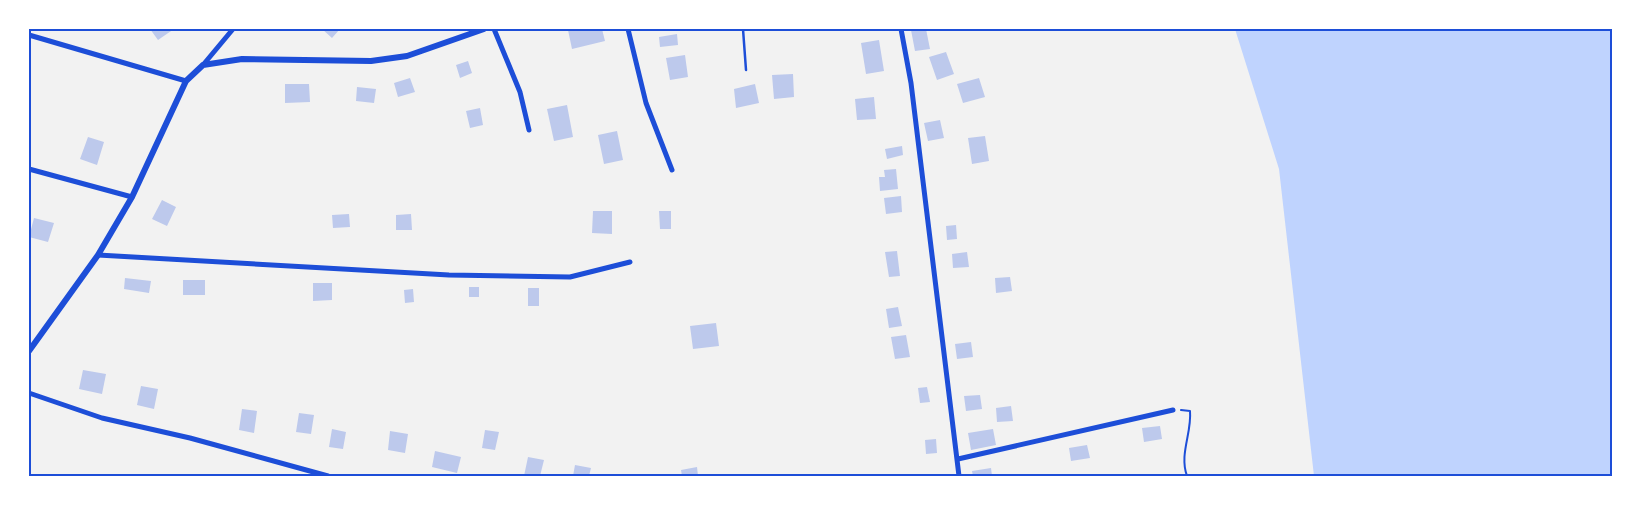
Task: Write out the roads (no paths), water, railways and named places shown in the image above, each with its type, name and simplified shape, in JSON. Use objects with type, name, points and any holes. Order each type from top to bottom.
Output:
[{"type":"street","points":[[29,350],[98,255],[132,197],[186,81],[203,66],[233,29]]},
{"type":"street","points":[[203,66],[242,59],[371,61],[407,56],[484,29]]},
{"type":"street","points":[[494,29],[520,92],[529,130]]},
{"type":"street","points":[[628,29],[646,103],[672,170]]},
{"type":"street","points":[[901,29],[911,83],[959,476]]},
{"type":"street","points":[[29,36],[186,81]]},
{"type":"street","points":[[29,169],[132,197]]},
{"type":"street","points":[[98,255],[449,275],[570,277],[630,262]]},
{"type":"street","points":[[29,393],[102,418],[190,438],[328,476]]},
{"type":"street","points":[[958,459],[1173,410]]},
{"type":"lane","points":[[743,29],[746,70]]},
{"type":"water","points":[[1235,29],[1612,29],[1612,476],[1314,476],[1279,169]]}]
